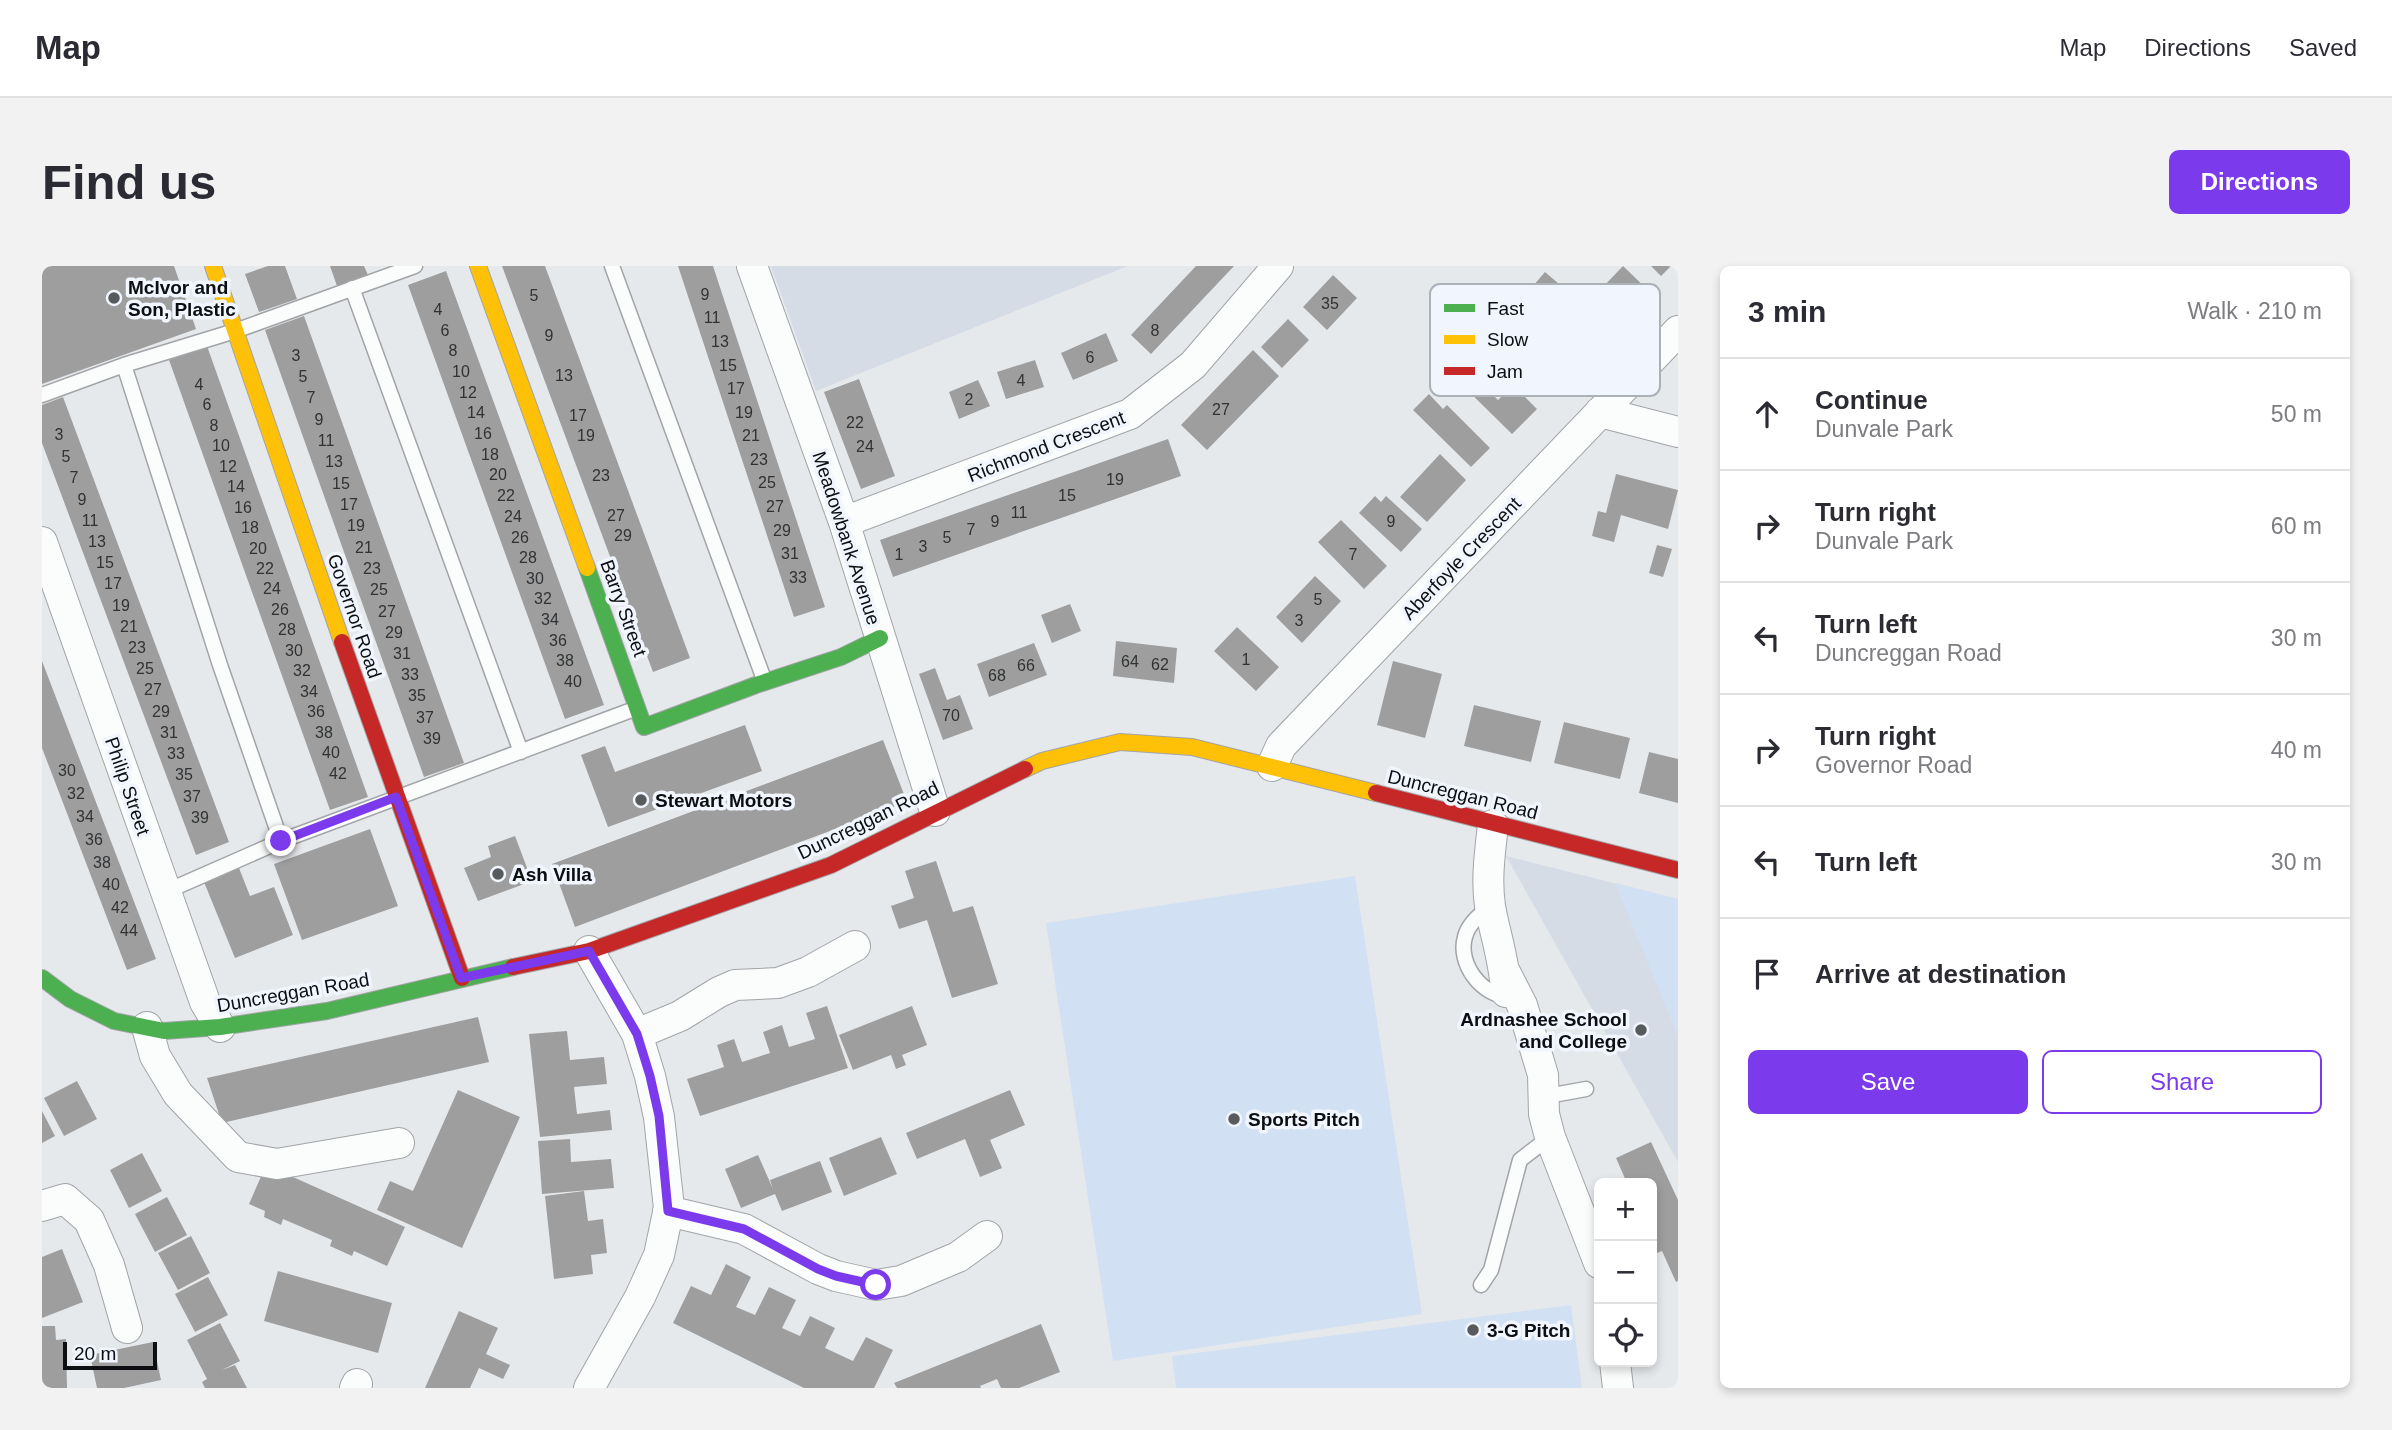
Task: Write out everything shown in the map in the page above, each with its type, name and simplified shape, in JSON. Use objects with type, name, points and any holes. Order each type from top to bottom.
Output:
[{"type":"main road","name":"Governor Road","points":[[213,266],[461,978]]},
{"type":"main road","name":"Barry Street","points":[[478,266],[638,708]]},
{"type":"main road","points":[[638,708],[644,727],[841,657],[880,638]]},
{"type":"main road","name":"Duncreggan Road","points":[[42,978],[70,999],[114,1021],[164,1031],[220,1027],[327,1011],[461,978],[589,951],[831,865],[1042,761],[1120,742],[1192,747],[1678,870]]},
{"type":"street","name":"Meadowbank Avenue","points":[[752,266],[844,522],[936,811]]},
{"type":"street","name":"Richmond Crescent","points":[[844,522],[1130,414],[1193,365],[1278,266]]},
{"type":"street","name":"Aberfoyle Crescent","points":[[1660,350],[1678,331]]},
{"type":"street","name":"Aberfoyle Crescent","points":[[1272,766],[1281,747],[1615,396]]},
{"type":"street","points":[[1600,412],[1678,432]]},
{"type":"street","name":"Philip Street","points":[[42,542],[205,1002],[220,1027]]},
{"type":"street","points":[[1493,825],[1488,884],[1490,907],[1509,988],[1522,1005],[1543,1075],[1543,1112],[1594,1250]]},
{"type":"street","points":[[637,1034],[673,1020],[734,985],[778,983],[807,972],[855,946]]},
{"type":"street","points":[[589,951],[637,1034],[650,1076],[659,1116],[668,1211],[659,1255],[589,1388]]},
{"type":"street","points":[[147,1027],[155,1056],[178,1094],[238,1157],[277,1164],[399,1143]]},
{"type":"street","points":[[42,1206],[65,1199],[89,1220],[109,1265],[127,1328]]},
{"type":"street","points":[[668,1211],[744,1229],[818,1269],[876,1285],[901,1281],[958,1257],[987,1236]]},
{"type":"street","points":[[1616,1367],[1618,1388]]},
{"type":"lane","points":[[42,395],[124,365],[235,331],[415,266]]},
{"type":"lane","points":[[612,266],[765,682]]},
{"type":"lane","points":[[352,288],[521,752]]},
{"type":"lane","points":[[124,365],[220,665],[281,841]]},
{"type":"lane","points":[[165,892],[281,841],[638,708]]},
{"type":"lane","points":[[1481,1285],[1491,1270],[1520,1160],[1543,1112],[1586,1089]]},
{"type":"shaded area","points":[[771,266],[1128,266],[816,391]]},
{"type":"shaded area","name":"Ardnashee School and College","points":[[1506,856],[1678,899],[1678,1162]]},
{"type":"shaded area","name":"Sports Pitch","points":[[1355,876],[1422,1314],[1113,1361],[1046,923]]},
{"type":"shaded area","points":[[1615,883],[1678,899],[1678,1036]]},
{"type":"shaded area","name":"3-G Pitch","points":[[1571,1305],[1582,1388],[1176,1388],[1172,1356]]},
{"type":"building","name":"McIvor and Son, Plastic","points":[[174,266],[196,329],[42,384],[42,268]]},
{"type":"building","points":[[268,266],[285,266],[297,299],[259,312],[245,274]]},
{"type":"building","points":[[330,266],[364,266],[368,275],[337,286]]},
{"type":"building","points":[[502,266],[545,266],[690,658],[653,672]]},
{"type":"building","points":[[678,266],[713,266],[825,607],[794,617]]},
{"type":"building","points":[[1196,266],[1234,266],[1151,354],[1131,335]]},
{"type":"building","points":[[1623,266],[1642,284],[1606,284]]},
{"type":"building","points":[[1651,266],[1671,266],[1661,276]]},
{"type":"building","points":[[446,271],[604,705],[565,719],[408,285]]},
{"type":"building","points":[[1545,272],[1559,284],[1535,284]]},
{"type":"building","points":[[1333,275],[1357,298],[1327,330],[1303,307]]},
{"type":"building","points":[[304,316],[464,763],[424,777],[265,330]]},
{"type":"building","points":[[1288,319],[1309,340],[1282,368],[1261,347]]},
{"type":"building","points":[[1106,333],[1118,361],[1073,380],[1061,353]]},
{"type":"building","points":[[207,346],[368,797],[330,810],[169,360]]},
{"type":"building","points":[[1253,350],[1279,376],[1207,450],[1181,425]]},
{"type":"building","points":[[1035,360],[1044,387],[1006,399],[997,372]]},
{"type":"building","points":[[859,379],[895,476],[861,489],[824,392]]},
{"type":"building","points":[[978,380],[990,406],[959,419],[949,392]]},
{"type":"building","points":[[1429,394],[1443,409],[1447,405],[1490,448],[1471,467],[1413,410]]},
{"type":"building","points":[[1473,396],[1494,396],[1498,400],[1502,396],[1524,396],[1537,409],[1512,434]]},
{"type":"building","points":[[63,397],[229,842],[196,855],[42,443],[42,405]]},
{"type":"building","points":[[1168,439],[1181,476],[893,577],[880,540]]},
{"type":"building","points":[[1440,454],[1466,480],[1427,522],[1400,497]]},
{"type":"building","points":[[1616,474],[1678,490],[1668,529],[1621,515],[1614,542],[1592,536],[1598,511],[1606,513]]},
{"type":"building","points":[[1375,496],[1381,502],[1386,496],[1422,529],[1401,552],[1359,513]]},
{"type":"building","points":[[1341,520],[1387,566],[1364,589],[1318,542]]},
{"type":"building","points":[[1657,545],[1672,549],[1663,577],[1649,573]]},
{"type":"building","points":[[1315,576],[1341,601],[1302,643],[1276,617]]},
{"type":"building","points":[[1070,604],[1081,631],[1052,643],[1041,615]]},
{"type":"building","points":[[1237,627],[1279,667],[1256,691],[1214,651]]},
{"type":"building","points":[[1116,641],[1177,648],[1174,683],[1113,676]]},
{"type":"building","points":[[1034,643],[1047,675],[989,697],[977,664]]},
{"type":"building","points":[[42,661],[156,959],[127,970],[42,748]]},
{"type":"building","points":[[1393,661],[1442,674],[1425,738],[1377,725]]},
{"type":"building","points":[[935,668],[947,700],[960,695],[973,729],[943,740],[919,674]]},
{"type":"building","points":[[1474,705],[1541,721],[1531,762],[1464,746]]},
{"type":"building","points":[[1564,722],[1630,738],[1620,779],[1554,763]]},
{"type":"building","name":"Stewart Motors","points":[[745,725],[762,771],[608,827],[581,755],[605,746],[615,772]]},
{"type":"building","points":[[883,740],[907,802],[575,927],[552,864]]},
{"type":"building","points":[[1649,752],[1678,759],[1678,803],[1639,793]]},
{"type":"building","points":[[370,829],[398,906],[302,940],[274,864]]},
{"type":"building","name":"Ash Villa","points":[[515,836],[532,881],[478,901],[464,868],[491,857],[488,846]]},
{"type":"building","points":[[936,861],[953,912],[973,906],[998,984],[952,998],[927,920],[899,929],[891,906],[914,898],[905,871]]},
{"type":"building","points":[[239,868],[250,896],[274,887],[293,935],[235,958],[204,882]]},
{"type":"building","points":[[827,1006],[848,1068],[700,1116],[687,1079],[724,1067],[717,1045],[734,1039],[742,1062],[770,1053],[763,1032],[782,1025],[789,1047],[815,1039],[806,1013]]},
{"type":"building","points":[[912,1006],[927,1045],[902,1055],[906,1065],[896,1069],[891,1055],[853,1070],[839,1035]]},
{"type":"building","points":[[478,1017],[489,1062],[222,1123],[207,1078]]},
{"type":"building","points":[[567,1031],[570,1060],[604,1057],[607,1084],[574,1087],[577,1114],[610,1110],[612,1130],[540,1137],[529,1034]]},
{"type":"building","points":[[77,1081],[97,1119],[64,1136],[44,1098]]},
{"type":"building","points":[[458,1090],[520,1117],[462,1248],[377,1210],[390,1181],[413,1191]]},
{"type":"building","points":[[1010,1090],[1025,1125],[990,1140],[1002,1168],[980,1177],[965,1139],[917,1159],[906,1133]]},
{"type":"building","points":[[42,1111],[55,1136],[42,1143]]},
{"type":"building","points":[[881,1137],[897,1174],[844,1196],[829,1158]]},
{"type":"building","points":[[570,1139],[571,1162],[611,1159],[614,1188],[542,1194],[538,1141]]},
{"type":"building","points":[[1651,1142],[1678,1200],[1676,1282],[1662,1251],[1657,1253],[1657,1178],[1625,1178],[1616,1158]]},
{"type":"building","points":[[142,1153],[162,1191],[129,1208],[110,1170]]},
{"type":"building","points":[[758,1155],[773,1189],[770,1180],[820,1161],[832,1192],[782,1211],[775,1194],[741,1208],[725,1169]]},
{"type":"building","points":[[266,1165],[405,1227],[387,1266],[354,1251],[352,1256],[330,1246],[332,1240],[283,1219],[281,1225],[264,1217],[265,1211],[249,1204]]},
{"type":"building","points":[[584,1191],[588,1221],[603,1219],[607,1253],[591,1255],[593,1274],[554,1279],[545,1196]]},
{"type":"building","points":[[167,1197],[187,1235],[155,1252],[135,1214]]},
{"type":"building","points":[[191,1236],[210,1273],[178,1290],[158,1253]]},
{"type":"building","points":[[62,1249],[83,1302],[42,1318],[42,1257]]},
{"type":"building","points":[[726,1264],[751,1277],[736,1307],[755,1315],[769,1287],[796,1300],[782,1328],[800,1336],[810,1316],[835,1328],[825,1348],[853,1361],[866,1337],[893,1350],[874,1388],[804,1388],[673,1323],[691,1286],[711,1295]]},
{"type":"building","points":[[278,1271],[392,1303],[378,1353],[264,1321]]},
{"type":"building","points":[[208,1277],[228,1315],[195,1332],[175,1294]]},
{"type":"building","points":[[459,1311],[498,1328],[486,1354],[510,1365],[503,1379],[479,1368],[470,1388],[425,1388]]},
{"type":"building","points":[[220,1323],[240,1361],[222,1370],[235,1365],[247,1388],[205,1388],[202,1382],[207,1379],[187,1340]]},
{"type":"building","points":[[1041,1324],[1060,1372],[1019,1388],[1001,1388],[997,1379],[980,1386],[981,1388],[897,1388],[894,1383]]},
{"type":"building","points":[[42,1326],[55,1326],[56,1340],[66,1339],[67,1388],[42,1388]]},
{"type":"building","points":[[153,1342],[161,1380],[124,1388],[97,1388],[90,1355]]},
{"type":"traffic: fast","points":[[587,568],[644,727],[841,657],[880,638]]},
{"type":"traffic: fast","points":[[42,978],[70,999],[114,1021],[164,1031],[220,1027],[327,1011],[513,967]]},
{"type":"traffic: slow","points":[[213,266],[342,642]]},
{"type":"traffic: slow","points":[[478,266],[587,568]]},
{"type":"traffic: slow","points":[[1025,769],[1042,761],[1120,742],[1192,747],[1376,793]]},
{"type":"traffic: jam","points":[[342,642],[462,978]]},
{"type":"traffic: jam","points":[[513,967],[589,951],[831,865],[1025,769]]},
{"type":"traffic: jam","points":[[1376,793],[1678,870]]},
{"type":"place","name":"McIvor and Son, Plastic","points":[[114,298]]},
{"type":"place","name":"Stewart Motors","points":[[641,800]]},
{"type":"place","name":"Ash Villa","points":[[498,874]]},
{"type":"place","name":"Ardnashee School and College","points":[[1641,1030]]},
{"type":"place","name":"Sports Pitch","points":[[1234,1119]]},
{"type":"place","name":"3-G Pitch","points":[[1473,1330]]},
{"type":"route","points":[[281,841],[396,797],[461,978],[589,951],[637,1034],[650,1076],[659,1116],[668,1211],[744,1229],[818,1269],[876,1285]]}]
